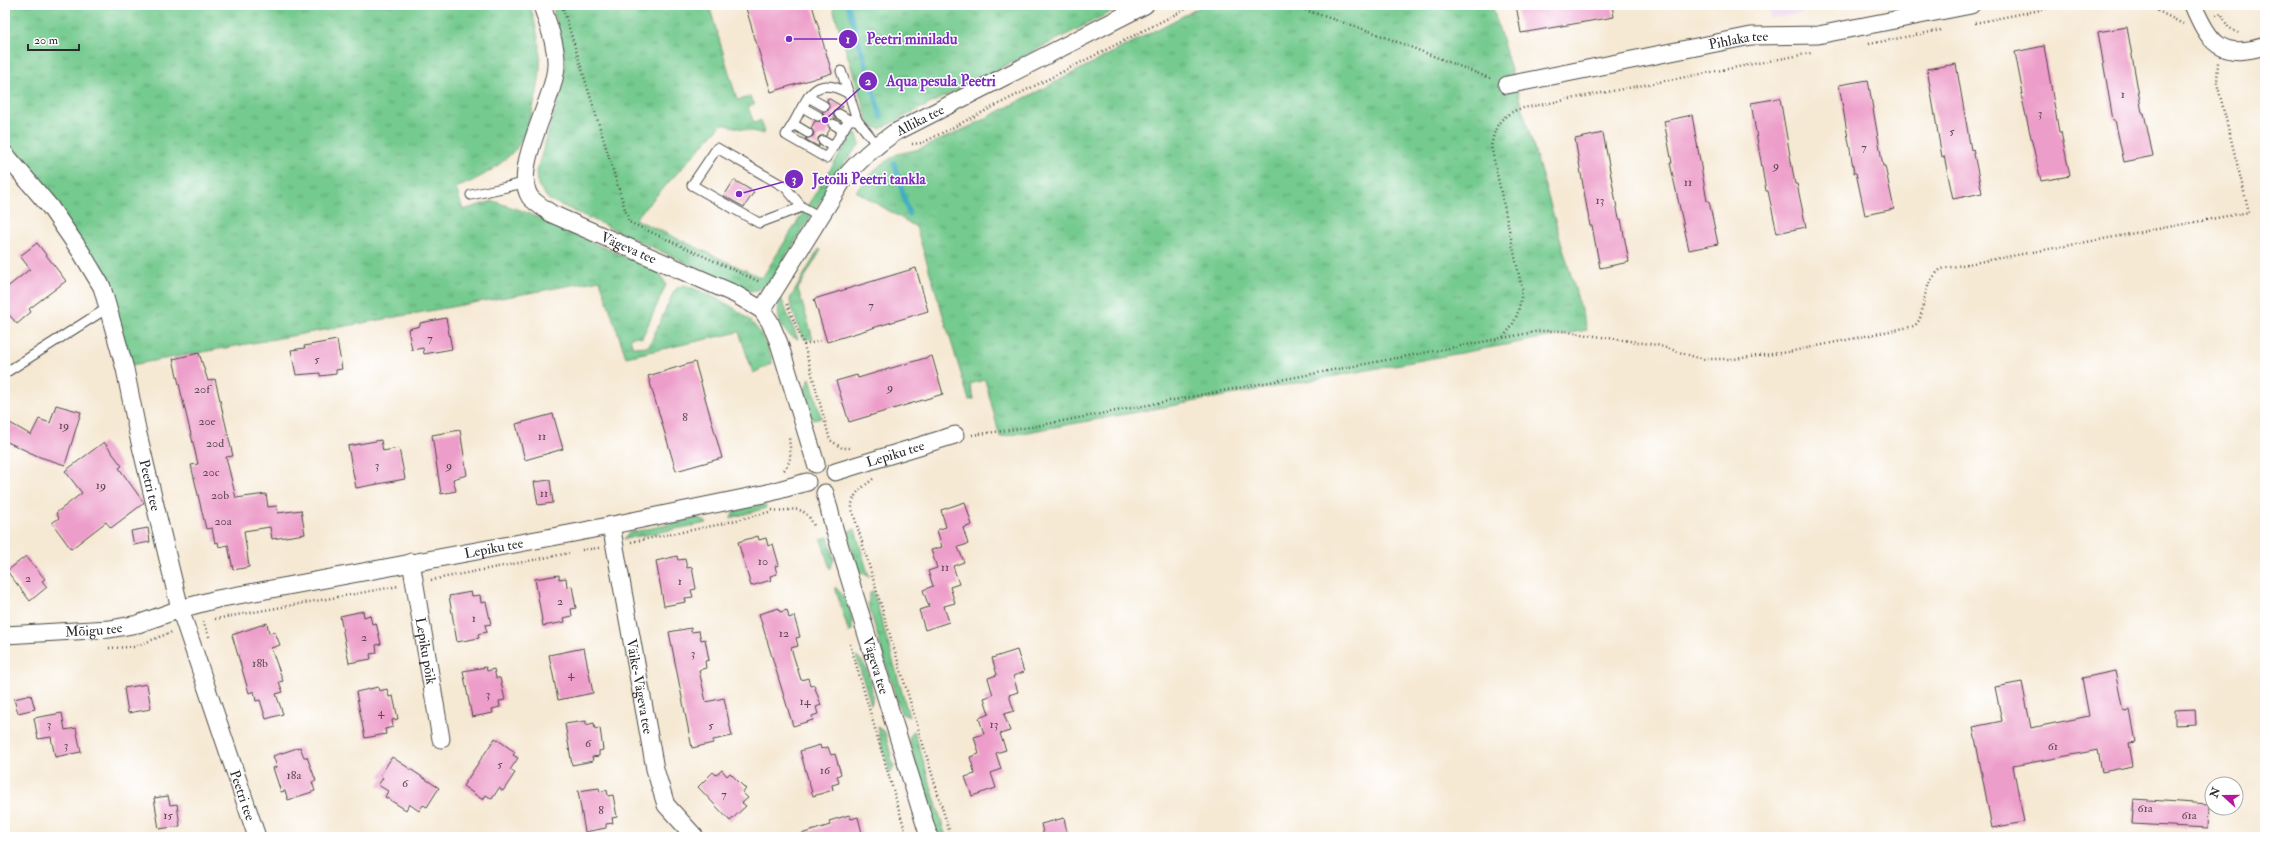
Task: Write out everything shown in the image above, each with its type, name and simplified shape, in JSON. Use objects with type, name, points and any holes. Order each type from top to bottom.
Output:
[{"type":"street","points":[[524,184],[525,166],[552,89],[556,64],[552,38],[542,5]]},
{"type":"street","name":"Allika tee","points":[[762,310],[845,178],[855,165],[877,145],[894,133],[1144,5]]},
{"type":"street","name":"Pihlaka tee","points":[[1507,85],[1751,36],[1818,36],[1971,5]]},
{"type":"street","points":[[2193,5],[2208,36],[2220,48],[2239,52],[2265,46]]},
{"type":"street","name":"Peetri tee","points":[[5,154],[50,207],[81,252],[102,287],[125,369],[138,434],[180,609],[257,837]]},
{"type":"street","name":"Vägeva tee","points":[[524,184],[530,198],[552,214],[735,294],[762,310],[770,322],[779,342],[816,464]]},
{"type":"street","name":"Lepiku tee","points":[[835,472],[955,435]]},
{"type":"street","points":[[816,464],[829,465],[835,472],[836,479],[834,486],[825,493],[814,491],[807,482],[810,470],[816,464]]},
{"type":"street","name":"Lepiku tee","points":[[180,609],[217,599],[611,525],[768,493],[807,482]]},
{"type":"street","name":"Vägeva tee","points":[[825,493],[834,528],[929,837]]},
{"type":"street","name":"Väike-Vägeva tee","points":[[611,525],[655,769],[666,805],[694,837]]},
{"type":"street","name":"Lepiku põik","points":[[411,562],[441,739]]},
{"type":"street","name":"Mõigu tee","points":[[5,634],[110,629],[138,624],[180,609]]},
{"type":"lane","points":[[841,70],[849,94],[853,120]]},
{"type":"lane","points":[[849,94],[836,86],[824,86],[811,92],[786,135],[826,158],[843,130],[853,120]]},
{"type":"lane","points":[[808,97],[824,106]]},
{"type":"lane","points":[[802,107],[818,116]]},
{"type":"lane","points":[[839,114],[853,120],[877,145]]},
{"type":"lane","points":[[792,124],[808,133]]},
{"type":"lane","points":[[833,124],[843,130]]},
{"type":"lane","points":[[823,142],[833,147]]},
{"type":"lane","points":[[802,207],[759,223],[692,185],[717,148],[785,187],[802,207],[820,217]]},
{"type":"lane","points":[[471,195],[524,184]]},
{"type":"lane","points":[[5,373],[108,307]]},
{"type":"path","points":[[909,144],[922,143],[1194,5]]},
{"type":"path","points":[[1290,5],[1372,32],[1507,85]]},
{"type":"path","points":[[1971,24],[2065,5]]},
{"type":"path","points":[[1868,44],[1949,28]]},
{"type":"path","points":[[955,435],[980,436],[1031,427],[1540,331],[1561,331],[1657,345],[1701,359],[1734,359],[1788,352],[1914,326],[1921,318],[1923,301],[1932,277],[1941,269],[2249,212],[2217,83],[2220,48]]},
{"type":"path","points":[[1503,337],[1512,327],[1520,309],[1522,289],[1491,146],[1496,125],[1506,115],[1518,109],[1812,53]]},
{"type":"path","points":[[804,345],[820,341]]},
{"type":"path","points":[[781,472],[788,463],[791,453],[788,430],[824,421]]},
{"type":"path","points":[[768,493],[772,511]]},
{"type":"path","points":[[578,551],[614,546],[717,525],[772,511],[798,509],[809,518],[818,533]]},
{"type":"path","points":[[106,648],[134,647],[204,621],[570,553]]},
{"type":"path","points":[[204,621],[211,643]]},
{"type":"path","points":[[849,639],[907,837]]},
{"type":"shaded area","points":[[1768,5],[1840,5],[1770,19]]},
{"type":"green space","points":[[5,5],[530,5],[539,48],[540,75],[535,102],[530,118],[521,141],[512,153],[486,174],[456,188],[463,210],[493,201],[523,211],[660,273],[666,285],[642,338],[637,336],[630,338],[633,347],[649,346],[674,291],[678,287],[685,285],[721,301],[743,314],[760,333],[769,351],[772,364],[753,373],[739,332],[626,357],[600,280],[131,365],[102,274],[5,146]]},
{"type":"green space","points":[[552,5],[709,5],[737,100],[750,97],[755,104],[748,107],[754,123],[761,120],[764,134],[722,124],[635,219],[762,278],[853,133],[857,135],[860,144],[839,170],[771,281],[757,290],[747,291],[548,199],[538,185],[537,169],[561,91],[565,67],[564,50]]},
{"type":"green space","points":[[832,5],[1120,5],[1117,9],[880,129],[872,126],[868,121]]},
{"type":"green space","points":[[1204,5],[1492,5],[1587,330],[1000,437],[985,380],[970,384],[974,399],[969,400],[916,227],[856,191],[878,167],[897,154],[920,149],[971,126]]},
{"type":"green space","points":[[819,249],[821,250],[798,289],[813,339],[804,339],[791,308],[790,299]]},
{"type":"green space","points":[[781,298],[798,339],[787,333],[780,323],[778,311]]},
{"type":"green space","points":[[810,378],[821,418],[813,420],[805,394],[807,383]]},
{"type":"green space","points":[[765,503],[766,508],[731,518],[733,512]]},
{"type":"green space","points":[[699,518],[707,523],[624,539],[629,533]]},
{"type":"green space","points":[[855,529],[869,577],[857,569],[847,532]]},
{"type":"green space","points":[[828,537],[834,559],[830,569],[821,539]]},
{"type":"green space","points":[[835,587],[846,601],[852,619],[852,630],[849,633]]},
{"type":"green space","points":[[873,590],[909,717],[901,713],[868,604],[870,593]]},
{"type":"green space","points":[[856,656],[864,664],[870,678],[872,693],[871,705]]},
{"type":"green space","points":[[877,727],[885,732],[894,768],[890,773]]},
{"type":"green space","points":[[914,730],[946,837],[937,837],[910,744],[909,739]]},
{"type":"building","points":[[745,5],[812,5],[832,73],[771,92]]},
{"type":"building","points":[[1516,5],[1612,5],[1614,17],[1521,33]]},
{"type":"building","points":[[2127,27],[2142,113],[2144,113],[2153,156],[2124,162],[2115,120],[2113,120],[2098,32]]},
{"type":"building","points":[[2044,46],[2059,132],[2061,132],[2070,176],[2041,181],[2021,94],[2023,94],[2015,52]]},
{"type":"building","points":[[1956,64],[1971,150],[1973,149],[1982,193],[1953,199],[1944,156],[1942,157],[1927,69]]},
{"type":"building","points":[[1868,80],[1883,166],[1885,166],[1894,209],[1865,215],[1856,173],[1854,173],[1839,85]]},
{"type":"building","points":[[828,98],[843,107],[836,109],[833,114],[835,119],[828,121],[830,129],[826,136],[820,136],[818,138],[819,147],[805,139],[813,136],[814,133],[811,128],[815,121],[821,121],[824,116],[822,111],[827,111],[829,109],[827,101]]},
{"type":"building","points":[[1780,98],[1795,184],[1797,184],[1806,227],[1777,233],[1768,191],[1766,191],[1751,103]]},
{"type":"building","points":[[1692,115],[1707,201],[1709,201],[1718,244],[1689,250],[1670,163],[1672,163],[1664,121]]},
{"type":"building","points":[[1603,133],[1619,219],[1621,219],[1629,262],[1600,268],[1592,226],[1590,226],[1575,139]]},
{"type":"building","points":[[734,180],[754,192],[744,207],[724,196]]},
{"type":"building","points":[[37,243],[66,281],[29,309],[31,312],[17,324],[5,310],[5,289],[30,269],[20,256]]},
{"type":"building","points":[[916,268],[928,311],[827,342],[814,299]]},
{"type":"building","points":[[446,318],[452,349],[424,354],[423,348],[412,350],[408,329],[420,326],[420,323]]},
{"type":"building","points":[[337,340],[342,369],[336,370],[336,374],[320,376],[320,373],[296,375],[291,350]]},
{"type":"building","points":[[199,353],[208,381],[215,379],[233,456],[226,457],[236,498],[266,494],[268,507],[277,506],[278,513],[301,510],[305,534],[272,539],[270,527],[244,531],[249,567],[233,570],[228,545],[219,547],[218,542],[215,543],[212,528],[206,529],[191,465],[198,464],[173,359]]},
{"type":"building","points":[[932,356],[943,394],[849,422],[836,381],[857,375],[858,378]]},
{"type":"building","points":[[695,362],[722,458],[676,471],[648,376]]},
{"type":"building","points":[[56,405],[81,412],[65,465],[40,457],[5,441],[5,420],[31,435],[39,419],[50,423]]},
{"type":"building","points":[[553,414],[563,449],[525,460],[516,424]]},
{"type":"building","points":[[460,430],[467,475],[453,479],[456,491],[441,494],[432,435]]},
{"type":"building","points":[[381,440],[383,451],[399,448],[405,479],[356,488],[348,446]]},
{"type":"building","points":[[104,442],[122,466],[119,468],[144,503],[111,528],[106,522],[71,549],[52,523],[59,518],[56,513],[82,493],[65,471]]},
{"type":"building","points":[[550,480],[553,503],[538,505],[534,482]]},
{"type":"building","points":[[965,502],[972,525],[963,528],[968,544],[958,547],[964,562],[953,566],[959,584],[950,587],[955,603],[944,606],[949,622],[925,630],[919,610],[929,607],[923,590],[933,586],[928,571],[937,568],[931,550],[942,547],[937,530],[946,527],[941,510]]},
{"type":"building","points":[[148,528],[150,542],[134,545],[131,531]]},
{"type":"building","points":[[758,536],[759,540],[766,538],[768,546],[773,544],[779,565],[775,566],[777,574],[770,576],[771,580],[751,586],[738,542]]},
{"type":"building","points":[[26,556],[45,579],[42,581],[47,587],[30,601],[7,571]]},
{"type":"building","points":[[677,556],[678,560],[685,559],[687,568],[692,567],[696,589],[691,590],[693,597],[685,598],[686,602],[664,606],[656,561]]},
{"type":"building","points":[[559,575],[559,579],[566,578],[567,587],[572,586],[576,608],[571,609],[572,616],[564,618],[565,622],[543,626],[535,579]]},
{"type":"building","points":[[471,592],[472,596],[480,595],[481,603],[486,602],[491,624],[485,625],[487,632],[478,634],[479,638],[457,642],[449,596]]},
{"type":"building","points":[[779,608],[780,612],[787,610],[789,618],[794,616],[800,637],[796,638],[798,646],[791,648],[801,680],[808,678],[810,686],[814,685],[821,705],[816,707],[818,714],[812,716],[813,720],[793,726],[759,614]]},
{"type":"building","points":[[363,611],[364,617],[370,615],[372,624],[376,623],[381,644],[376,645],[377,653],[370,654],[371,659],[349,663],[340,616]]},
{"type":"building","points":[[267,623],[269,633],[275,632],[280,645],[271,648],[283,681],[279,682],[283,692],[276,694],[283,714],[266,719],[260,700],[256,701],[254,691],[249,693],[232,635]]},
{"type":"building","points":[[691,628],[691,632],[699,631],[701,640],[705,639],[709,660],[705,661],[706,668],[699,670],[706,702],[724,698],[732,736],[713,740],[713,743],[692,748],[669,632]]},
{"type":"building","points":[[584,648],[593,693],[558,700],[549,655]]},
{"type":"building","points":[[1017,650],[1024,672],[1013,676],[1018,692],[1009,695],[1014,711],[1004,714],[1010,731],[1000,734],[1006,750],[996,753],[1001,769],[991,773],[996,788],[972,796],[965,777],[975,774],[970,757],[979,754],[974,737],[984,734],[979,718],[989,714],[984,698],[993,695],[988,678],[997,675],[992,658]]},
{"type":"building","points":[[486,667],[487,671],[494,669],[496,678],[500,678],[505,700],[499,701],[500,707],[492,709],[493,713],[472,717],[463,671]]},
{"type":"building","points":[[2115,671],[2123,711],[2130,710],[2136,742],[2129,743],[2133,766],[2102,772],[2098,750],[2013,766],[2024,822],[1992,828],[1973,727],[2002,721],[1995,687],[2022,682],[2031,728],[2089,716],[2082,678]]},
{"type":"building","points":[[147,684],[151,709],[128,713],[124,688]]},
{"type":"building","points":[[378,687],[379,691],[387,689],[389,697],[393,696],[398,719],[392,720],[393,727],[385,729],[386,734],[365,738],[356,692]]},
{"type":"building","points":[[31,695],[35,709],[18,713],[14,699]]},
{"type":"building","points":[[2195,709],[2196,724],[2175,725],[2175,710]]},
{"type":"building","points":[[62,713],[65,730],[76,728],[81,752],[55,757],[51,737],[38,739],[34,718]]},
{"type":"building","points":[[586,721],[586,725],[594,723],[595,729],[600,728],[603,750],[599,751],[599,756],[592,757],[593,761],[572,765],[565,724]]},
{"type":"building","points":[[495,738],[515,752],[513,755],[518,758],[510,770],[515,773],[503,791],[499,788],[492,799],[486,795],[483,800],[463,786]]},
{"type":"building","points":[[820,745],[821,749],[828,747],[831,755],[835,754],[841,774],[837,776],[839,783],[832,785],[833,790],[813,796],[800,751]]},
{"type":"building","points":[[300,747],[304,757],[307,757],[316,781],[312,782],[315,791],[288,800],[285,791],[281,792],[273,768],[277,767],[273,756]]},
{"type":"building","points":[[392,757],[439,788],[427,807],[423,805],[419,811],[409,804],[406,810],[385,797],[388,791],[378,785],[383,778],[380,776]]},
{"type":"building","points":[[722,770],[727,776],[730,773],[746,789],[742,792],[748,798],[742,803],[746,806],[730,821],[698,787],[713,772],[716,775]]},
{"type":"building","points":[[599,788],[600,792],[607,790],[608,796],[613,795],[617,817],[612,818],[613,823],[606,824],[606,828],[585,832],[578,791]]},
{"type":"building","points":[[168,796],[170,805],[177,804],[180,826],[159,829],[154,798]]},
{"type":"building","points":[[2134,799],[2204,804],[2204,816],[2208,816],[2208,828],[2132,824]]},
{"type":"building","points":[[849,815],[851,819],[858,817],[863,837],[802,837],[801,834],[830,825],[829,821]]},
{"type":"building","points":[[1064,818],[1068,837],[1044,837],[1041,824]]},
{"type":"waterway","points":[[848,5],[881,117]]},
{"type":"waterway","points":[[894,163],[909,214]]},
{"type":"place","name":"Peetri miniladu","points":[[789,39]]},
{"type":"place","name":"Aqua pesula Peetri","points":[[825,120]]},
{"type":"place","name":"Jetoili Peetri tankla","points":[[739,194]]}]
